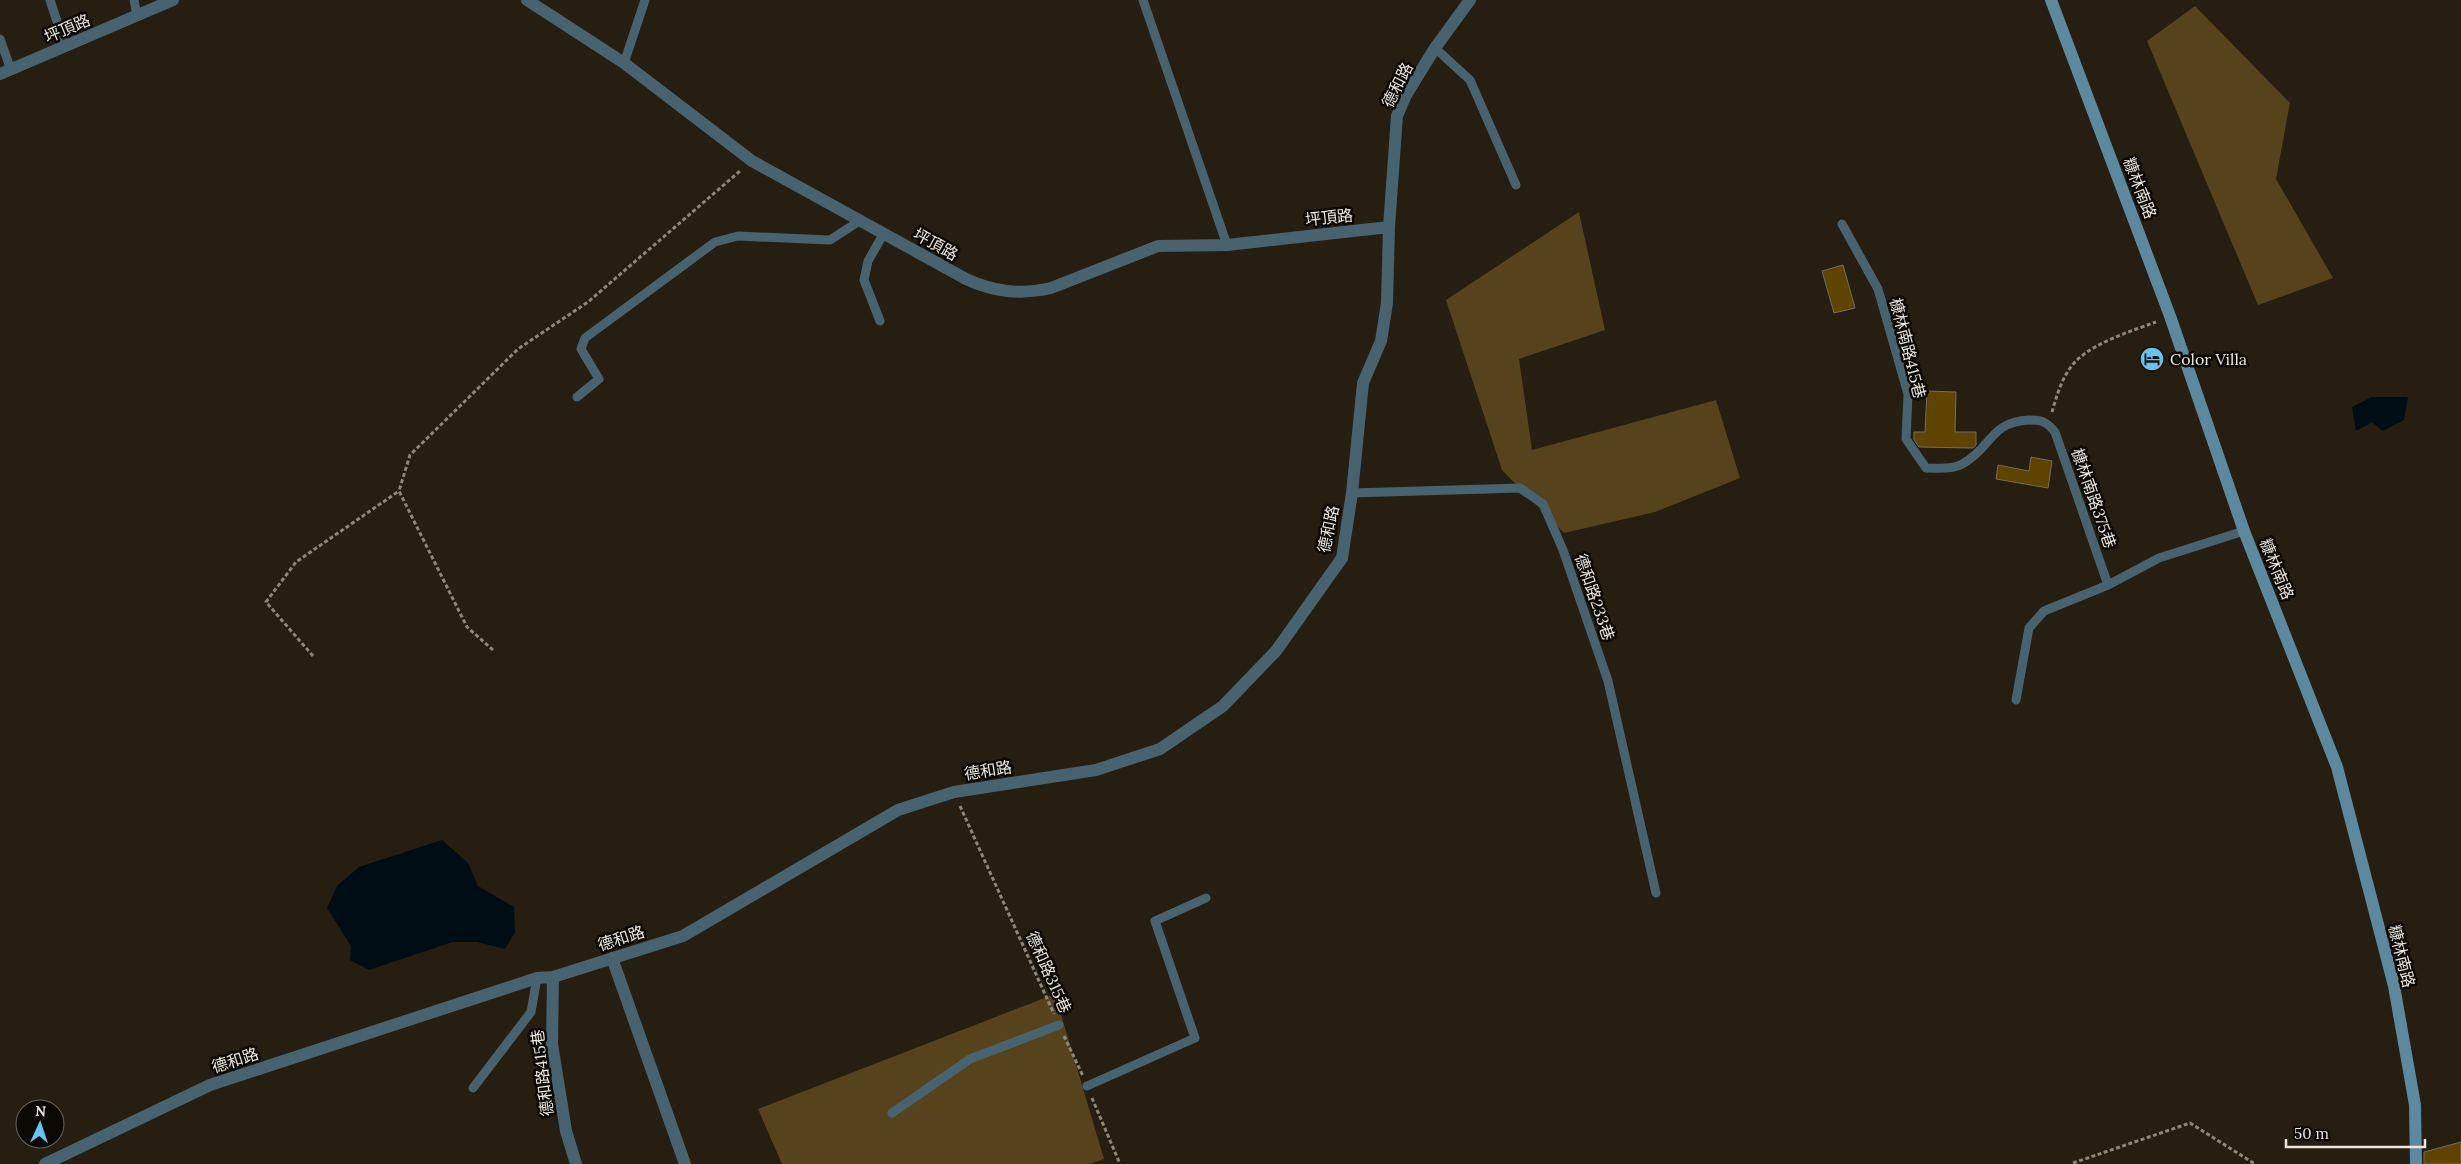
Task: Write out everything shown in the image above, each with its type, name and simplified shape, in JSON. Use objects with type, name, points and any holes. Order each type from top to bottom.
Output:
[{"type":"street","name":"坪頂路","points":[[5,72],[174,0]]},
{"type":"street","name":"坪頂路","points":[[527,0],[624,63],[752,160],[966,279],[998,291],[1016,293],[1051,288],[1158,246],[1227,244],[1389,226]]},
{"type":"street","name":"德和路","points":[[45,1164],[210,1086],[537,978],[553,977],[683,936],[898,810],[954,792],[1096,770],[1160,749],[1223,706],[1276,651],[1342,558],[1352,493],[1363,383],[1381,341],[1387,303],[1389,226],[1397,116],[1406,95],[1435,48],[1470,0]]},
{"type":"street","name":"糠林南路","points":[[2051,0],[2170,316],[2244,531],[2337,767],[2394,986],[2415,1105],[2416,1164]]},
{"type":"street","points":[[612,958],[685,1164]]},
{"type":"street","name":"德和路415巷","points":[[553,977],[552,1044],[566,1131],[576,1164]]},
{"type":"lane","points":[[50,0],[65,46]]},
{"type":"lane","points":[[134,0],[137,16]]},
{"type":"lane","points":[[624,63],[645,0]]},
{"type":"lane","points":[[1143,0],[1227,244]]},
{"type":"lane","points":[[0,39],[5,72]]},
{"type":"lane","points":[[1435,48],[1470,80],[1516,185]]},
{"type":"lane","points":[[577,397],[599,379],[581,349],[585,338],[715,242],[738,236],[830,240],[861,220]]},
{"type":"lane","name":"槺林南路415巷","points":[[1842,224],[1878,290],[1908,394],[1906,439],[1926,468],[1947,469],[1963,464],[1979,451],[2001,426],[2017,421],[2040,420],[2048,424]]},
{"type":"lane","points":[[880,321],[864,280],[868,261],[884,233]]},
{"type":"lane","name":"槺林南路375巷","points":[[2048,424],[2055,432],[2108,585]]},
{"type":"lane","name":"德和路233巷","points":[[1352,493],[1520,488],[1543,504],[1563,550],[1608,681],[1656,893]]},
{"type":"lane","points":[[2016,700],[2029,628],[2044,610],[2108,585],[2159,558],[2244,531]]},
{"type":"lane","points":[[1087,1086],[1195,1038],[1156,921],[1206,898]]},
{"type":"lane","points":[[473,1088],[531,1012],[537,978]]},
{"type":"lane","points":[[892,1113],[970,1059],[1059,1025]]},
{"type":"path","points":[[313,656],[266,602],[296,562],[399,491],[410,455],[518,349],[588,302],[752,160]]},
{"type":"path","points":[[2048,424],[2058,390],[2076,360],[2110,340],[2170,316]]},
{"type":"path","points":[[399,491],[466,627],[494,650]]},
{"type":"path","name":"德和路315巷","points":[[954,792],[1087,1086],[1120,1164]]},
{"type":"path","points":[[2073,1163],[2190,1123],[2254,1164]]},
{"type":"shaded area","points":[[2195,6],[2290,103],[2276,179],[2333,278],[2258,305],[2147,41]]},
{"type":"shaded area","points":[[1579,212],[1605,330],[1519,359],[1532,450],[1716,400],[1740,478],[1655,512],[1564,533],[1502,470],[1446,300]]},
{"type":"shaded area","points":[[2372,397],[2408,397],[2404,420],[2383,431],[2372,422],[2356,431],[2352,407]]},
{"type":"shaded area","points":[[442,840],[468,863],[478,886],[514,907],[515,932],[505,949],[477,942],[453,942],[369,970],[350,960],[351,946],[327,908],[337,886],[359,867]]},
{"type":"shaded area","points":[[1055,994],[1104,1159],[1090,1164],[782,1164],[758,1109]]},
{"type":"building","points":[[1843,265],[1855,308],[1834,313],[1822,271]]},
{"type":"building","points":[[1927,391],[1956,392],[1955,432],[1976,432],[1976,445],[1973,448],[1919,447],[1914,440],[1914,432],[1925,432]]},
{"type":"building","points":[[2031,457],[2052,461],[2048,488],[1996,479],[1998,465],[2029,471]]},
{"type":"building","points":[[2461,1142],[2461,1164],[2424,1164],[2424,1152]]},
{"type":"place","name":"Color Villa","points":[[2152,359]]}]
